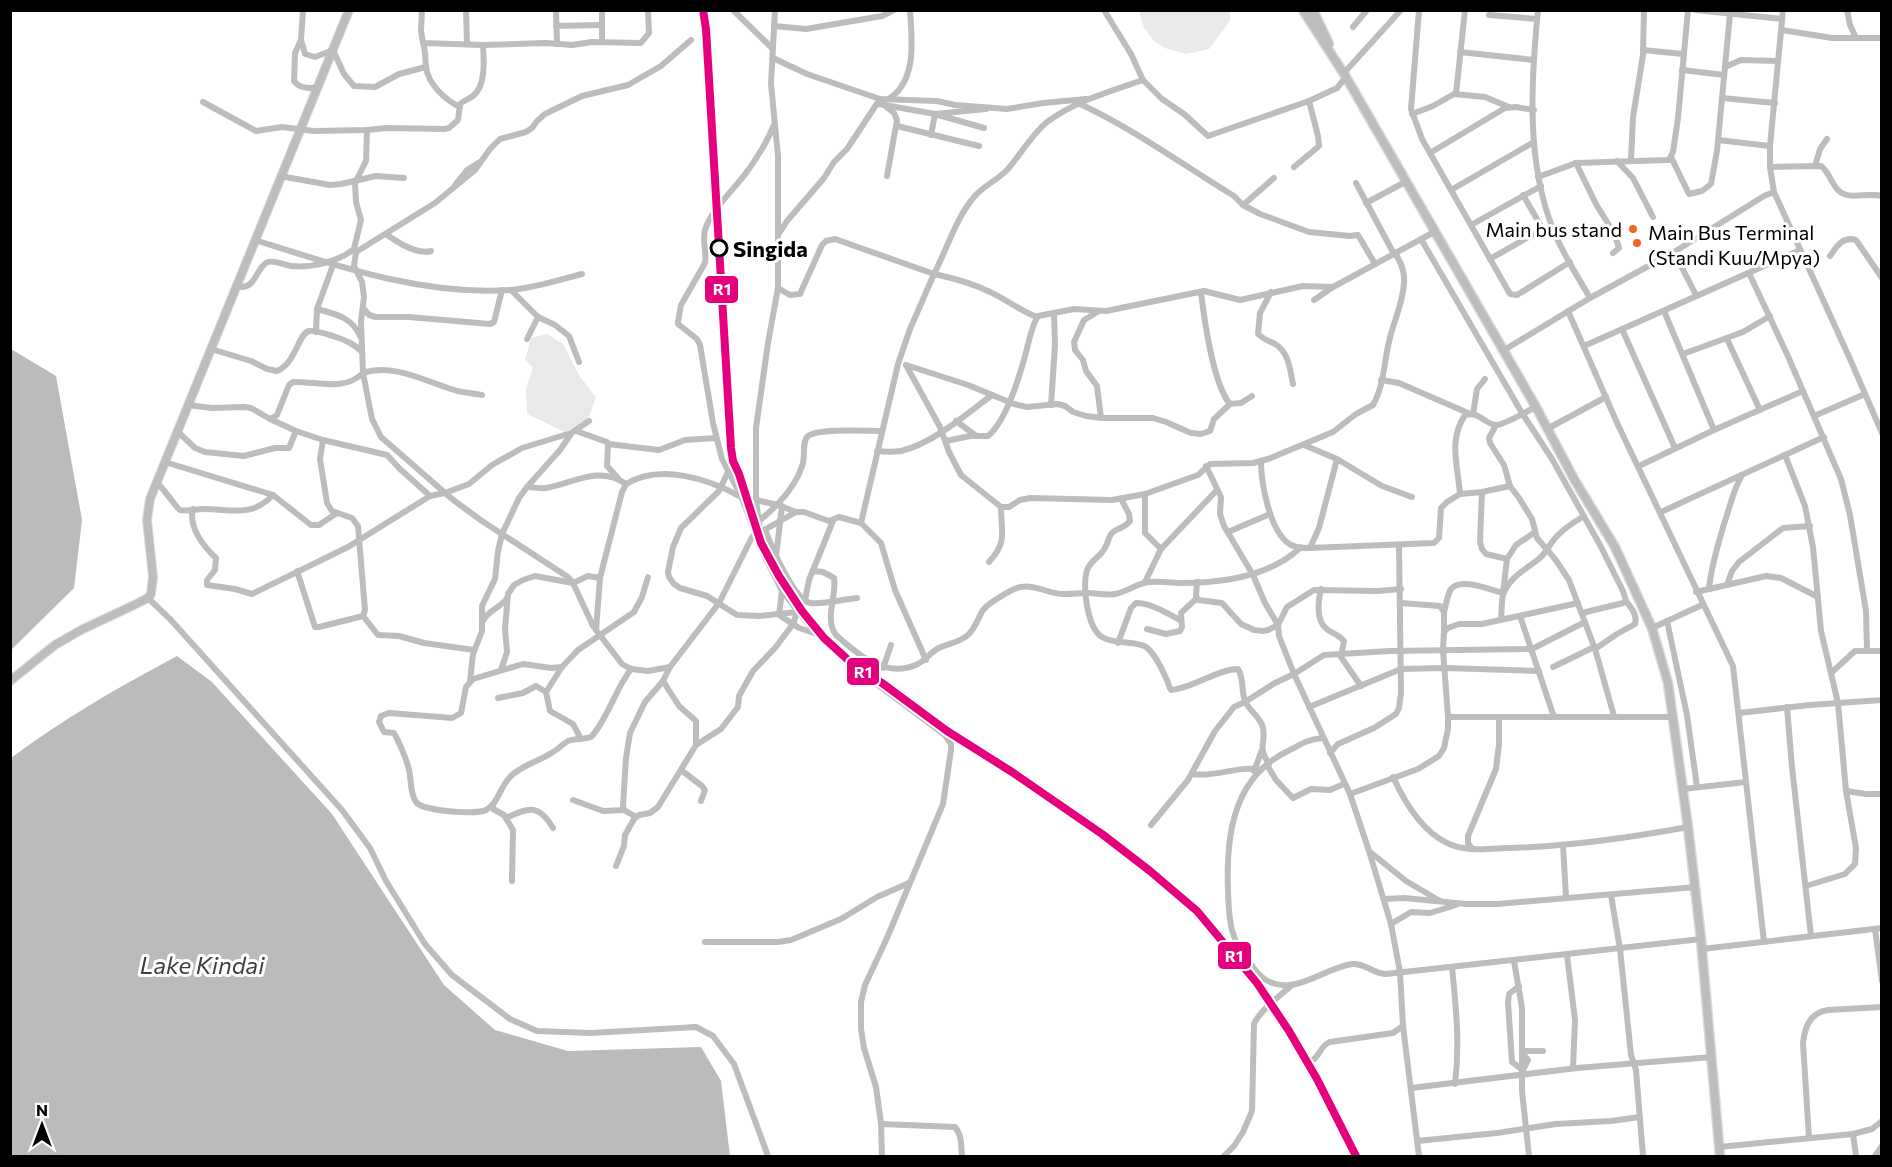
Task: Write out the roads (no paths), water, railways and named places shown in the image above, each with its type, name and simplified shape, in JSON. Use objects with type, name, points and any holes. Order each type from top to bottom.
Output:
[{"type":"highway","points":[[1303,10],[1345,75],[1504,350],[1574,479],[1615,547],[1652,628],[1668,683],[1674,717],[1701,939],[1719,1152]]},
{"type":"highway","points":[[1313,10],[1336,61]]},
{"type":"main road","points":[[10,681],[55,645],[148,598],[152,590],[153,577],[147,534],[147,511],[156,482],[349,10]]},
{"type":"street","points":[[303,10],[301,40],[303,51],[309,57],[315,57],[333,50],[351,84],[358,87],[375,87],[399,74],[426,68]]},
{"type":"street","points":[[422,10],[421,31],[426,68],[439,92],[459,107]]},
{"type":"street","points":[[466,10],[467,44]]},
{"type":"street","points":[[556,10],[557,44]]},
{"type":"street","points":[[602,10],[602,42]]},
{"type":"street","points":[[423,43],[572,45],[643,42],[649,33],[648,10]]},
{"type":"street","points":[[733,10],[772,48]]},
{"type":"street","points":[[775,10],[771,84],[778,156],[778,288],[768,343],[754,452],[756,501],[768,565],[796,612],[817,634],[846,661],[945,735],[951,744],[943,804],[865,985],[861,1002],[861,1029],[864,1048],[876,1087],[882,1156]]},
{"type":"street","points":[[774,26],[806,29],[882,16],[894,10]]},
{"type":"street","points":[[779,234],[834,162],[847,149],[881,102],[897,93],[910,68],[912,51],[910,10]]},
{"type":"street","points":[[1104,10],[1131,54],[1143,80],[1162,99],[1184,114],[1208,136],[1309,101],[1336,88],[1401,10]]},
{"type":"street","points":[[1353,27],[1367,10]]},
{"type":"street","points":[[1419,10],[1412,114],[1417,130],[1510,294],[1517,295],[1570,262]]},
{"type":"street","points":[[1456,94],[1465,10]]},
{"type":"street","points":[[1538,10],[1534,60],[1535,162],[1552,228],[1590,298]]},
{"type":"street","points":[[1631,160],[1633,117],[1643,50],[1644,10]]},
{"type":"street","points":[[1688,10],[1675,139],[1671,157],[1687,192],[1691,194],[1702,191],[1711,184],[1718,140],[1730,14]]},
{"type":"street","points":[[1695,10],[1782,19]]},
{"type":"street","points":[[1783,10],[1770,146],[1770,167],[1774,192],[1865,394],[1878,417],[1881,433]]},
{"type":"street","points":[[1847,10],[1856,38]]},
{"type":"street","points":[[1489,15],[1537,19]]},
{"type":"street","points":[[556,26],[602,25]]},
{"type":"street","points":[[1782,30],[1809,36],[1881,38]]},
{"type":"street","points":[[301,40],[295,53],[294,81],[305,88],[317,87]]},
{"type":"street","points":[[670,667],[648,670],[631,669],[622,664],[598,633],[573,582],[445,493],[381,437],[372,419],[363,373],[361,321],[363,282],[353,262],[356,252],[430,207],[475,170],[490,149],[500,140],[526,132],[545,114],[582,96],[628,85],[661,66],[691,40]]},
{"type":"street","points":[[203,102],[253,130],[275,127],[314,131],[449,128],[458,120],[462,101],[474,96],[480,87],[484,60],[483,45]]},
{"type":"street","points":[[1643,50],[1683,54]]},
{"type":"street","points":[[1460,52],[1534,60]]},
{"type":"street","points":[[773,58],[807,74],[881,102],[984,128]]},
{"type":"street","points":[[1725,67],[1741,60],[1778,61]]},
{"type":"street","points":[[1682,70],[1724,75]]},
{"type":"street","points":[[861,523],[898,362],[934,274],[974,196],[999,178],[1047,122],[1090,99],[1143,80]]},
{"type":"street","points":[[1412,114],[1456,94],[1485,97],[1509,107]]},
{"type":"street","points":[[890,98],[1007,109],[1090,99]]},
{"type":"street","points":[[1722,98],[1775,103]]},
{"type":"street","points":[[1294,167],[1318,146],[1309,101]]},
{"type":"street","points":[[881,102],[896,116],[897,126],[887,176]]},
{"type":"street","points":[[1080,104],[1152,143],[1234,196],[1243,205],[1274,220],[1309,232],[1358,235],[1376,264]]},
{"type":"street","points":[[1430,153],[1509,107],[1516,106],[1534,111]]},
{"type":"street","points":[[935,114],[995,108]]},
{"type":"street","points":[[931,135],[935,114]]},
{"type":"street","points":[[774,125],[744,176],[737,182],[708,223],[703,240],[705,263],[683,300],[678,324],[697,339],[700,345],[716,438],[722,459],[760,531],[791,582],[805,600],[812,603],[857,598]]},
{"type":"street","points":[[897,126],[979,146]]},
{"type":"street","points":[[237,286],[248,285],[258,276],[264,264],[269,262],[301,266],[344,256],[354,249],[361,220],[356,202],[356,180],[366,161],[367,130]]},
{"type":"street","points":[[1815,166],[1820,149],[1827,139]]},
{"type":"street","points":[[1718,140],[1770,146]]},
{"type":"street","points":[[1451,190],[1534,142]]},
{"type":"street","points":[[1538,177],[1576,163],[1666,160],[1671,157]]},
{"type":"street","points":[[1617,161],[1633,178],[1653,217]]},
{"type":"street","points":[[1576,163],[1617,240],[1619,249],[1613,253]]},
{"type":"street","points":[[1770,167],[1821,166],[1841,192],[1852,196],[1870,194],[1881,196]]},
{"type":"street","points":[[280,176],[330,185],[376,176],[404,178]]},
{"type":"street","points":[[1243,205],[1274,178]]},
{"type":"street","points":[[1366,203],[1407,181]]},
{"type":"street","points":[[906,365],[943,432],[956,468],[961,475],[1001,507],[1009,507],[1020,500],[1030,498],[1122,499],[1145,494],[1194,477],[1206,466],[1215,463],[1261,461],[1304,444],[1333,432],[1356,414],[1372,406],[1376,400],[1401,302],[1404,283],[1401,264],[1356,183]]},
{"type":"street","points":[[1471,225],[1540,186]]},
{"type":"street","points":[[1504,350],[1774,192]]},
{"type":"street","points":[[1523,195],[1544,231]]},
{"type":"street","points":[[1490,259],[1552,228]]},
{"type":"street","points":[[1314,300],[1333,287],[1436,231]]},
{"type":"street","points":[[386,234],[414,249],[423,252],[431,251]]},
{"type":"street","points":[[778,288],[790,295],[800,294],[822,245],[826,241],[835,239],[934,274],[968,283],[1037,317],[1079,309],[1100,311],[1133,306],[1201,292],[1211,292],[1240,300],[1303,286],[1333,287]]},
{"type":"street","points":[[1421,239],[1522,413],[1552,459],[1636,617],[1635,624],[1594,648],[1553,667]]},
{"type":"street","points":[[1830,256],[1841,242],[1846,239],[1856,240],[1881,278]]},
{"type":"street","points":[[255,240],[333,266],[446,288],[511,290],[582,274]]},
{"type":"street","points":[[1584,346],[1800,250]]},
{"type":"street","points":[[1674,252],[1696,295]]},
{"type":"street","points":[[316,332],[316,309],[333,266]]},
{"type":"street","points":[[1749,273],[1841,479],[1850,515],[1866,611],[1867,650]]},
{"type":"street","points":[[363,308],[369,315],[376,317],[409,317],[490,324],[496,317],[502,290]]},
{"type":"street","points":[[511,290],[538,317],[555,325],[568,336],[579,362]]},
{"type":"street","points":[[1201,292],[1202,309],[1215,368],[1230,404]]},
{"type":"street","points":[[1271,292],[1260,313],[1258,334],[1283,352],[1293,384]]},
{"type":"street","points":[[316,309],[350,321],[355,325],[363,343]]},
{"type":"street","points":[[1100,311],[1084,320],[1074,342],[1075,350],[1097,386],[1101,418]]},
{"type":"street","points":[[1568,311],[1618,425],[1733,666],[1764,942]]},
{"type":"street","points":[[1664,311],[1714,430]]},
{"type":"street","points":[[1051,405],[1055,345],[1054,314]]},
{"type":"street","points":[[1683,354],[1727,339],[1770,316]]},
{"type":"street","points":[[528,339],[538,317]]},
{"type":"street","points":[[946,441],[976,435],[983,437],[991,433],[1009,401],[1037,317]]},
{"type":"street","points":[[1622,329],[1675,448]]},
{"type":"street","points":[[211,349],[277,371],[288,363],[303,334],[308,331],[348,342],[363,353]]},
{"type":"street","points":[[1727,339],[1760,410]]},
{"type":"street","points":[[898,362],[1014,404],[1027,407],[1062,404],[1077,414],[1101,418],[1153,418],[1191,433],[1201,434],[1210,430],[1214,419],[1230,404],[1241,403],[1252,396]]},
{"type":"street","points":[[270,419],[277,415],[289,385],[294,382],[332,385],[347,382],[363,373],[384,369],[455,390],[482,395]]},
{"type":"street","points":[[1460,494],[1454,452],[1455,442],[1463,418],[1470,414],[1477,389],[1485,379]]},
{"type":"street","points":[[1381,380],[1400,383],[1496,425],[1536,407]]},
{"type":"street","points":[[1639,466],[1803,391]]},
{"type":"street","points":[[1814,416],[1865,394]]},
{"type":"street","points":[[877,451],[901,451],[943,432],[992,395]]},
{"type":"street","points":[[1547,429],[1606,397]]},
{"type":"street","points":[[188,405],[212,408],[250,408],[296,431],[323,440],[387,455],[430,496]]},
{"type":"street","points":[[589,421],[574,432],[527,487],[519,498],[502,534],[495,579],[482,606],[480,636],[474,650],[463,709],[457,716],[448,718],[389,713],[381,716],[379,722],[384,732],[396,735],[409,767],[413,796],[417,804],[421,807],[482,812],[493,804],[510,776],[567,742],[588,739],[595,733],[619,686],[631,669]]},
{"type":"street","points":[[956,421],[967,426],[976,435]]},
{"type":"street","points":[[1496,425],[1489,441],[1504,465],[1510,486],[1532,519],[1539,540],[1569,580],[1594,648],[1614,716]]},
{"type":"street","points":[[961,437],[967,426]]},
{"type":"street","points":[[177,431],[199,450],[244,456],[275,448],[290,448],[296,431]]},
{"type":"street","points":[[759,521],[780,505],[797,477],[803,462],[805,440],[808,436],[836,431],[882,431]]},
{"type":"street","points":[[193,509],[191,518],[195,529],[209,552],[216,558],[215,570],[207,580],[207,585],[252,594],[333,555],[430,496],[469,484],[492,465],[522,448],[574,432],[608,444],[659,450],[685,440],[716,438]]},
{"type":"street","points":[[1661,512],[1824,437]]},
{"type":"street","points":[[323,440],[320,459],[327,503],[332,511],[356,521],[360,540],[365,610],[363,616]]},
{"type":"street","points":[[608,444],[607,466],[623,482]]},
{"type":"street","points":[[1304,444],[1337,459],[1382,486],[1412,497]]},
{"type":"street","points":[[1785,455],[1805,506],[1814,547],[1823,640],[1838,703],[1846,791],[1856,848],[1855,864],[1845,874],[1806,886]]},
{"type":"street","points":[[1310,548],[1319,528],[1337,459]]},
{"type":"street","points":[[1261,461],[1263,493],[1270,513],[1286,541],[1300,548],[1437,542],[1441,508],[1447,502],[1460,494],[1510,486]]},
{"type":"street","points":[[165,462],[273,495],[311,525],[319,525],[337,513]]},
{"type":"street","points":[[1206,466],[1221,501],[1220,514],[1278,625],[1279,636],[1294,674],[1350,794],[1384,899],[1400,972],[1403,1026],[1419,1156]]},
{"type":"street","points":[[728,472],[721,488],[681,528],[675,540],[668,572],[671,580],[680,588],[701,593],[737,615],[751,617],[796,612]]},
{"type":"street","points":[[527,487],[547,488],[593,475],[607,476],[623,482],[668,474],[702,480],[745,500]]},
{"type":"street","points":[[1709,589],[1720,534],[1731,498],[1743,474]]},
{"type":"street","points":[[156,482],[164,488],[178,510],[245,512],[261,506],[273,495]]},
{"type":"street","points":[[598,633],[600,578],[623,482]]},
{"type":"street","points":[[1145,582],[1161,549],[1217,490]]},
{"type":"street","points":[[1482,492],[1481,546],[1486,554],[1507,558]]},
{"type":"street","points":[[1145,494],[1145,533],[1161,549]]},
{"type":"street","points":[[1122,499],[1130,521],[1112,533],[1104,550],[1087,569],[1086,593],[1089,618],[1094,630],[1101,637],[1118,643],[1140,644],[1148,648],[1166,677],[1171,690],[1238,669],[1245,702],[1262,724],[1263,767]]},
{"type":"street","points":[[756,501],[780,505],[824,520],[833,521],[844,518],[861,523],[881,543],[895,590],[926,660]]},
{"type":"street","points":[[776,556],[781,521],[780,505]]},
{"type":"street","points":[[989,562],[1002,544],[1001,507]]},
{"type":"street","points":[[624,810],[626,758],[630,733],[645,702],[663,681],[670,667],[719,603],[743,553],[760,531],[796,512]]},
{"type":"street","points":[[1228,532],[1270,513]]},
{"type":"street","points":[[1503,593],[1516,575],[1547,550],[1568,526],[1584,516]]},
{"type":"street","points":[[616,866],[624,846],[625,835],[636,817],[650,813],[658,807],[696,745],[721,729],[738,706],[739,696],[753,671],[775,648],[793,624],[796,612],[805,600],[809,580],[833,521]]},
{"type":"street","points":[[1727,585],[1732,571],[1739,562],[1785,527],[1810,526]]},
{"type":"street","points":[[1501,619],[1507,558],[1516,545],[1535,532]]},
{"type":"street","points":[[1330,753],[1338,744],[1374,728],[1396,714],[1400,703],[1399,545]]},
{"type":"street","points":[[813,571],[823,572],[834,578],[831,626],[836,635],[853,650],[883,668],[904,669],[926,660],[938,648],[967,636],[988,604],[1018,588],[1029,587],[1056,594],[1103,595],[1118,594],[1145,582],[1197,582],[1253,575],[1285,560],[1300,548]]},
{"type":"street","points":[[297,571],[315,627],[363,616]]},
{"type":"street","points":[[482,622],[487,615],[501,606],[512,588],[529,577],[540,575],[573,582],[588,576],[600,578]]},
{"type":"street","points":[[1696,592],[1756,578],[1775,576],[1818,597]]},
{"type":"street","points":[[580,739],[573,724],[549,709],[546,692],[562,667],[578,650],[598,633],[634,612],[642,597],[648,577]]},
{"type":"street","points":[[1147,629],[1173,634],[1182,629],[1181,613],[1197,598],[1197,582]]},
{"type":"street","points":[[1350,794],[1418,769],[1439,756],[1444,748],[1448,729],[1443,650],[1444,612],[1450,591],[1457,585],[1466,584],[1503,593]]},
{"type":"street","points":[[1197,598],[1200,601],[1222,603],[1237,621],[1254,630],[1268,630],[1278,625],[1291,604],[1309,592],[1321,589],[1401,590]]},
{"type":"street","points":[[1321,589],[1318,601],[1320,616],[1325,627],[1344,641],[1340,654]]},
{"type":"street","points":[[779,615],[782,591]]},
{"type":"street","points":[[148,598],[170,619],[342,810],[369,848],[425,944],[452,975],[510,1019],[537,1031],[591,1033],[696,1026],[713,1036],[734,1064],[768,1156]]},
{"type":"street","points":[[501,670],[507,652],[505,629],[507,598]]},
{"type":"street","points":[[1582,614],[1626,601]]},
{"type":"street","points":[[1118,643],[1131,608],[1136,603],[1157,608],[1180,620]]},
{"type":"street","points":[[1401,603],[1438,605],[1444,612]]},
{"type":"street","points":[[1444,632],[1459,624],[1476,624],[1578,603]]},
{"type":"street","points":[[1652,628],[1702,605]]},
{"type":"street","points":[[779,615],[817,634]]},
{"type":"street","points":[[363,616],[378,635],[399,636],[424,643],[474,650]]},
{"type":"street","points":[[1520,616],[1554,717]]},
{"type":"street","points":[[1667,621],[1687,715],[1697,787]]},
{"type":"street","points":[[1151,825],[1192,774],[1220,724],[1234,707],[1324,656],[1401,651],[1532,649],[1585,622]]},
{"type":"street","points":[[883,668],[891,645]]},
{"type":"street","points":[[1831,673],[1853,652],[1881,651]]},
{"type":"street","points":[[1340,654],[1361,686]]},
{"type":"street","points":[[470,681],[524,664],[551,668],[562,667]]},
{"type":"street","points":[[1309,707],[1401,669],[1539,671]]},
{"type":"street","points":[[663,681],[679,706],[696,721],[696,745]]},
{"type":"street","points":[[498,698],[517,694],[536,686],[546,692]]},
{"type":"street","points":[[1739,713],[1881,700]]},
{"type":"street","points":[[1787,707],[1811,936]]},
{"type":"street","points":[[1448,717],[1674,717]]},
{"type":"street","points":[[1472,849],[1468,843],[1468,836],[1496,769],[1499,718]]},
{"type":"street","points":[[1311,739],[1316,724]]},
{"type":"street","points":[[1338,744],[1311,739],[1278,756],[1263,767],[1252,780],[1236,811],[1228,844],[1229,908],[1232,933],[1240,952],[1266,980],[1276,984],[1304,983],[1318,975],[1352,964],[1363,965],[1376,973],[1400,972],[1701,939]]},
{"type":"street","points":[[1262,750],[1263,767]]},
{"type":"street","points":[[1192,774],[1205,776],[1263,767],[1293,798],[1311,789],[1330,790],[1344,784]]},
{"type":"street","points":[[681,770],[705,790],[701,801]]},
{"type":"street","points":[[1393,777],[1411,808],[1430,831],[1454,846],[1472,849],[1563,845],[1688,827]]},
{"type":"street","points":[[1683,789],[1746,782]]},
{"type":"street","points":[[1846,791],[1881,794]]},
{"type":"street","points":[[573,800],[603,811],[624,810],[636,817]]},
{"type":"street","points":[[493,804],[494,811],[506,818],[514,833],[512,880]]},
{"type":"street","points":[[506,818],[534,809],[546,817],[553,828]]},
{"type":"street","points":[[1563,845],[1566,897]]},
{"type":"street","points":[[1369,851],[1406,881],[1441,902]]},
{"type":"street","points":[[705,942],[791,940],[841,919],[877,897],[909,883]]},
{"type":"street","points":[[1384,899],[1404,898],[1460,904],[1498,904],[1695,887]]},
{"type":"street","points":[[1611,895],[1620,949],[1631,1054],[1635,1063],[1643,1156]]},
{"type":"street","points":[[1391,924],[1432,902]]},
{"type":"street","points":[[1411,912],[1430,913],[1460,904]]},
{"type":"street","points":[[1702,949],[1878,928],[1881,981]]},
{"type":"street","points":[[1567,955],[1575,1020],[1573,1068]]},
{"type":"street","points":[[1514,961],[1522,1008],[1522,1091],[1529,1156]]},
{"type":"street","points":[[1452,968],[1458,1039],[1455,1084]]},
{"type":"street","points":[[1224,1156],[1243,1132],[1252,1112],[1254,1024],[1270,1003],[1292,985]]},
{"type":"street","points":[[1519,986],[1509,994],[1508,1002],[1511,1058],[1514,1065],[1523,1073]]},
{"type":"street","points":[[1809,1138],[1803,1043],[1810,1020],[1820,1011],[1881,1007]]},
{"type":"street","points":[[1312,1060],[1318,1056],[1325,1044],[1330,1042],[1393,1034],[1403,1026]]},
{"type":"street","points":[[1523,1052],[1543,1051]]},
{"type":"street","points":[[1411,1088],[1455,1084],[1523,1073],[1712,1057]]},
{"type":"street","points":[[1417,1141],[1556,1124],[1640,1117]]},
{"type":"street","points":[[1719,1152],[1809,1138],[1853,1134],[1872,1129],[1881,1121]]},
{"type":"street","points":[[881,1124],[955,1127],[959,1132],[962,1156]]},
{"type":"street","points":[[1853,1134],[1856,1156]]},
{"type":"street","points":[[1875,1156],[1881,1146]]},
{"type":"water","points":[[11,349],[56,376],[82,520],[74,588],[11,650]]},
{"type":"water","name":"Lake Kindai","points":[[177,656],[212,682],[332,814],[444,985],[495,1030],[568,1051],[701,1047],[721,1081],[730,1156],[11,1156],[11,758],[92,704]]},
{"type":"place","name":"Main bus stand","points":[[1633,229]]},
{"type":"place","name":"Main Bus Terminal (Standi Kuu/Mpya)","points":[[1637,243]]},
{"type":"place","name":"Singida","points":[[719,248]]}]
